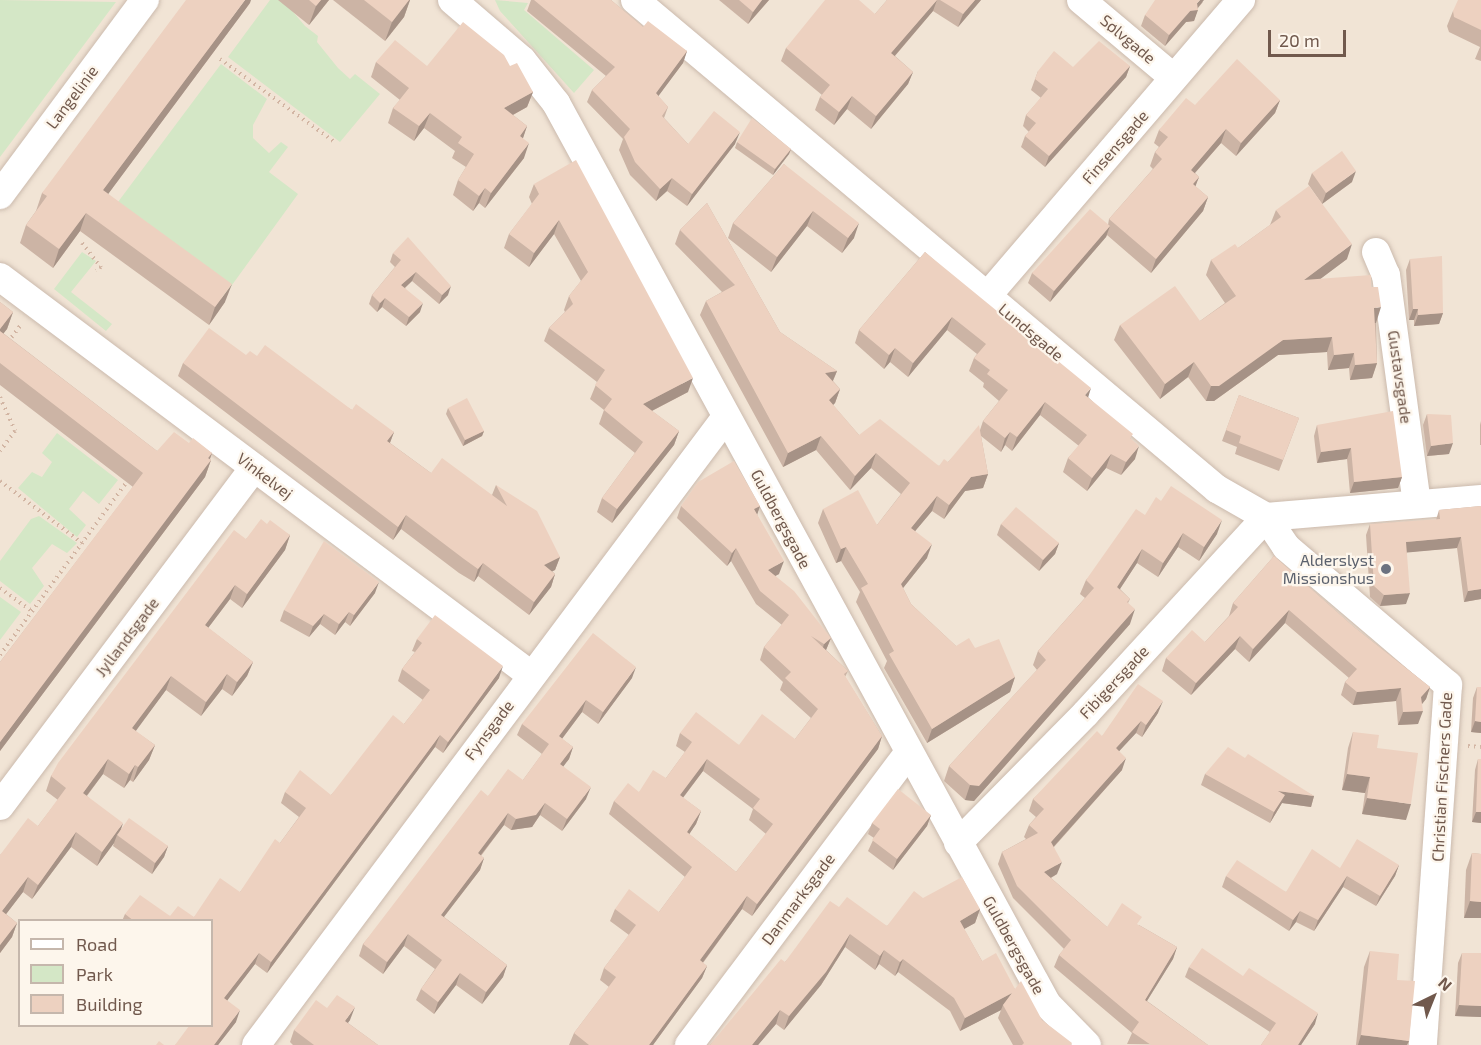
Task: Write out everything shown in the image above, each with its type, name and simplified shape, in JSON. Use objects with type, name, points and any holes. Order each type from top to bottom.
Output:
[{"type":"street","name":"Langelinie","points":[[0,195],[145,0]]},
{"type":"street","name":"Lundsgade","points":[[635,0],[1217,489],[1266,517]]},
{"type":"street","name":"Sølvgade","points":[[1081,0],[1174,78]]},
{"type":"street","name":"Finsensgade","points":[[988,295],[1241,0]]},
{"type":"street","name":"Guldbergsgade","points":[[458,2],[522,60],[556,103],[908,753],[1047,1004],[1087,1045]]},
{"type":"street","name":"Gustavsgade","points":[[1376,252],[1386,275],[1417,504]]},
{"type":"street","name":"Vinkelvej","points":[[0,277],[531,675]]},
{"type":"street","name":"Fynsgade","points":[[256,1045],[726,417]]},
{"type":"street","name":"Jyllandsgade","points":[[0,806],[254,468]]},
{"type":"street","points":[[1266,517],[1481,499]]},
{"type":"street","name":"Fibigersgade","points":[[958,843],[1086,714],[1266,517]]},
{"type":"street","name":"Christian Fischers Gade","points":[[1266,517],[1286,547],[1448,685],[1423,1045]]},
{"type":"street","name":"Danmarksgade","points":[[689,1045],[908,753]]},
{"type":"path","points":[[220,59],[336,143]]},
{"type":"path","points":[[82,243],[101,267],[96,270]]},
{"type":"path","points":[[6,344],[36,304]]},
{"type":"path","points":[[0,397],[15,431],[0,451]]},
{"type":"path","points":[[0,655],[134,472]]},
{"type":"path","points":[[0,481],[82,543]]},
{"type":"path","points":[[0,588],[32,611]]},
{"type":"shaded area","points":[[0,0],[1481,0],[1481,1045],[0,1045]]},
{"type":"green space","points":[[0,0],[116,2],[0,157]]},
{"type":"green space","points":[[270,0],[283,0],[305,26],[318,36],[317,42],[338,68],[350,79],[355,74],[380,94],[340,142],[228,57]]},
{"type":"green space","points":[[495,0],[528,3],[524,10],[594,70],[574,93],[500,11]]},
{"type":"green space","points":[[221,64],[267,99],[253,125],[253,138],[269,153],[281,142],[288,147],[269,172],[298,194],[224,296],[112,210]]},
{"type":"green space","points":[[82,252],[96,261],[71,292],[112,324],[106,331],[54,289]]},
{"type":"green space","points":[[57,433],[118,480],[99,504],[83,491],[69,509],[86,525],[77,537],[18,488],[32,472],[42,477],[52,462],[42,453]]},
{"type":"green space","points":[[39,516],[77,543],[67,553],[52,544],[32,568],[44,586],[30,604],[0,581],[0,561],[31,519]]},
{"type":"green space","points":[[0,597],[21,612],[0,640]]},
{"type":"building","points":[[186,0],[245,0],[103,190],[232,284],[215,307],[86,213],[59,249],[26,225],[47,196],[42,193]]},
{"type":"building","points":[[309,0],[321,0],[316,6]]},
{"type":"building","points":[[364,0],[409,0],[392,22]]},
{"type":"building","points":[[534,0],[611,0],[643,27],[648,21],[687,51],[656,93],[668,107],[662,116],[688,144],[714,111],[740,132],[692,194],[672,178],[660,189],[635,162],[624,137],[630,129],[592,90],[615,67]]},
{"type":"building","points":[[739,0],[762,0],[753,12]]},
{"type":"building","points":[[825,0],[859,0],[875,14],[887,0],[937,0],[891,53],[913,72],[876,116],[852,96],[839,112],[820,97],[830,85],[786,48]]},
{"type":"building","points":[[940,0],[975,0],[963,14]]},
{"type":"building","points":[[1155,0],[1200,0],[1197,3],[1198,10],[1190,11],[1169,35],[1145,15]]},
{"type":"building","points":[[1458,0],[1481,0],[1481,30],[1454,17],[1453,11]]},
{"type":"building","points":[[463,22],[504,55],[510,66],[517,63],[533,92],[504,108],[527,126],[520,136],[529,143],[491,193],[485,188],[479,196],[458,180],[474,154],[458,143],[462,137],[430,113],[419,126],[393,108],[409,88],[376,62],[395,40],[427,66]]},
{"type":"building","points":[[1099,41],[1130,66],[1049,156],[1025,136],[1036,123],[1026,115],[1048,89],[1035,79],[1038,71],[1054,51],[1073,67]]},
{"type":"building","points":[[1237,59],[1280,100],[1241,143],[1226,129],[1191,170],[1199,177],[1193,184],[1208,197],[1156,259],[1109,219],[1162,159],[1155,152],[1168,137],[1159,130],[1186,98],[1195,105]]},
{"type":"building","points":[[752,118],[791,149],[775,169],[737,142]]},
{"type":"building","points":[[1342,151],[1356,171],[1326,193],[1312,173]]},
{"type":"building","points":[[576,160],[693,378],[643,404],[679,431],[617,509],[602,498],[643,442],[604,410],[612,399],[595,385],[605,370],[549,328],[573,304],[569,296],[588,272],[559,220],[534,253],[509,234],[539,194],[534,184]]},
{"type":"building","points":[[784,164],[859,223],[848,238],[813,211],[777,257],[733,223]]},
{"type":"building","points":[[1309,186],[1352,244],[1304,280],[1371,275],[1371,287],[1378,287],[1381,307],[1374,308],[1377,363],[1355,365],[1354,353],[1334,355],[1332,337],[1283,340],[1219,386],[1211,386],[1194,362],[1165,384],[1120,325],[1175,286],[1200,321],[1236,296],[1211,260],[1235,244],[1238,248],[1281,217],[1276,210]]},
{"type":"building","points":[[707,203],[780,332],[837,371],[825,373],[840,389],[829,400],[859,435],[880,419],[939,466],[944,459],[948,462],[979,425],[988,474],[971,477],[949,505],[937,496],[911,528],[932,544],[901,584],[911,604],[956,646],[969,638],[975,648],[999,639],[1015,677],[932,729],[889,654],[894,651],[861,588],[868,584],[846,547],[841,549],[823,509],[858,490],[877,525],[910,483],[876,453],[855,476],[821,436],[788,453],[706,301],[735,285],[680,230]]},
{"type":"building","points":[[1090,209],[1110,226],[1054,291],[1032,273]]},
{"type":"building","points":[[408,237],[451,286],[442,295],[416,272],[401,285],[423,303],[409,317],[385,298],[380,303],[372,295],[401,260],[393,253]]},
{"type":"building","points":[[925,252],[1091,388],[1085,395],[1133,434],[1130,438],[1139,446],[1126,462],[1111,454],[1092,478],[1068,458],[1087,435],[1045,402],[1017,437],[1010,432],[1005,438],[983,421],[1008,390],[987,374],[990,370],[974,358],[986,344],[952,317],[913,363],[895,348],[889,355],[859,330]]},
{"type":"building","points":[[1442,256],[1443,313],[1418,315],[1418,309],[1413,309],[1410,259]]},
{"type":"building","points":[[0,302],[13,312],[0,329]]},
{"type":"building","points":[[209,328],[246,355],[250,351],[257,356],[265,345],[352,410],[356,404],[394,432],[387,441],[431,473],[442,458],[507,506],[496,485],[537,511],[560,557],[544,565],[555,574],[534,602],[483,563],[478,569],[406,515],[398,527],[183,363]]},
{"type":"building","points":[[0,331],[157,451],[174,432],[189,443],[193,438],[212,453],[208,458],[211,460],[0,742],[0,662],[143,473],[0,363]]},
{"type":"building","points":[[1239,395],[1299,418],[1283,460],[1239,443],[1241,436],[1226,430]]},
{"type":"building","points":[[467,398],[484,431],[465,440],[448,408]]},
{"type":"building","points":[[1393,411],[1402,477],[1354,482],[1351,448],[1321,452],[1317,425]]},
{"type":"building","points":[[1427,414],[1451,415],[1453,443],[1431,446]]},
{"type":"building","points":[[734,461],[760,506],[754,509],[784,561],[768,570],[794,591],[831,638],[824,644],[811,636],[848,671],[844,674],[882,736],[757,904],[747,896],[700,960],[707,966],[649,1045],[589,1045],[574,1033],[616,977],[604,968],[636,925],[615,909],[629,889],[659,912],[692,867],[614,801],[628,783],[639,792],[653,770],[666,778],[692,742],[680,733],[696,712],[739,745],[762,714],[795,739],[818,709],[785,678],[791,672],[764,647],[789,615],[760,591],[736,548],[732,553],[681,506],[698,482]],"holes":[[[707,759],[760,799],[753,808],[773,824],[736,872],[687,832],[701,811],[680,795]]]},
{"type":"building","points":[[1171,486],[1222,520],[1204,547],[1183,533],[1163,563],[1142,549],[1117,587],[1130,599],[1127,602],[1135,609],[979,786],[970,785],[949,766],[1046,660],[1038,651],[1094,588],[1086,580],[1136,509],[1145,515],[1156,497],[1161,501]]},
{"type":"building","points":[[1481,506],[1481,589],[1468,591],[1461,537],[1406,542],[1410,593],[1384,595],[1374,586],[1370,524],[1440,519],[1439,510]]},
{"type":"building","points":[[1016,507],[1059,543],[1043,560],[1001,524]]},
{"type":"building","points":[[261,519],[267,524],[270,520],[290,535],[247,594],[235,585],[205,625],[253,662],[237,682],[227,674],[206,702],[171,676],[132,728],[155,745],[138,767],[135,765],[129,774],[108,759],[83,793],[123,823],[102,852],[76,832],[38,885],[28,877],[2,911],[17,923],[0,945],[0,855],[28,818],[38,826],[66,788],[51,776],[58,763],[234,530],[246,539]]},
{"type":"building","points":[[324,541],[379,582],[354,615],[349,612],[339,624],[324,614],[313,626],[284,610]]},
{"type":"building","points":[[1274,556],[1354,627],[1430,687],[1421,697],[1423,711],[1403,712],[1401,688],[1357,692],[1345,682],[1357,669],[1289,610],[1253,649],[1240,636],[1196,683],[1166,658],[1192,630],[1205,642],[1238,607],[1233,603]]},
{"type":"building","points":[[435,615],[503,666],[448,742],[440,735],[271,962],[259,953],[224,998],[240,1010],[214,1045],[175,1045],[188,1027],[213,1027],[213,919],[131,919],[125,914],[140,895],[170,916],[178,906],[194,917],[220,878],[240,892],[275,839],[280,843],[306,808],[285,792],[300,770],[331,795],[393,715],[404,724],[430,690],[402,669],[422,643],[417,639]]},
{"type":"building","points":[[593,633],[636,667],[603,712],[586,700],[559,736],[573,747],[560,764],[591,787],[567,819],[545,803],[536,815],[516,819],[508,813],[478,853],[484,858],[441,915],[507,965],[486,992],[460,973],[438,1002],[421,989],[442,960],[408,934],[387,962],[363,944],[481,790],[488,796],[508,769],[523,780],[549,744],[522,724]]},
{"type":"building","points":[[1138,684],[1163,701],[1146,725],[1141,721],[1116,748],[1126,758],[1051,842],[1062,862],[1044,872],[1107,927],[1122,903],[1142,917],[1137,924],[1177,947],[1145,1000],[1208,1045],[1151,1045],[1132,1032],[1139,1022],[1059,955],[1071,940],[1017,886],[1002,852],[1038,833],[1029,825],[1044,809],[1033,799],[1097,731],[1102,736]]},
{"type":"building","points":[[1477,687],[1481,687],[1481,722],[1475,721]]},
{"type":"building","points":[[1353,732],[1379,735],[1377,748],[1418,753],[1411,804],[1367,798],[1370,777],[1347,774]]},
{"type":"building","points":[[1228,747],[1245,758],[1248,754],[1314,796],[1278,791],[1285,795],[1274,812],[1205,774]]},
{"type":"building","points":[[1478,759],[1481,759],[1481,812],[1476,812]]},
{"type":"building","points":[[898,789],[931,815],[897,859],[872,840],[880,829],[872,823]]},
{"type":"building","points":[[129,818],[168,846],[155,863],[117,835]]},
{"type":"building","points":[[1357,839],[1399,865],[1380,896],[1347,876],[1318,920],[1300,911],[1293,920],[1226,876],[1237,860],[1286,892],[1312,849],[1340,868]]},
{"type":"building","points":[[1472,853],[1481,854],[1481,902],[1470,901]]},
{"type":"building","points":[[962,877],[980,909],[960,921],[982,961],[996,953],[1015,989],[1021,981],[1042,1020],[1072,1043],[1071,1045],[1022,1045],[1024,1043],[1003,1005],[1012,993],[965,1018],[954,998],[903,959],[900,962],[884,950],[880,956],[850,934],[826,972],[789,1016],[780,1010],[752,1045],[710,1045],[781,959],[785,962],[830,901],[839,907],[847,897],[887,926],[914,891],[923,898]]},
{"type":"building","points":[[1202,948],[1243,976],[1249,968],[1318,1013],[1298,1045],[1261,1045],[1276,1023],[1189,967]]},
{"type":"building","points":[[1370,951],[1399,954],[1397,980],[1415,981],[1409,1041],[1361,1035]]},
{"type":"building","points":[[1462,953],[1481,953],[1481,1006],[1459,1005]]},
{"type":"building","points":[[337,995],[355,1007],[345,1021],[378,1045],[314,1045],[294,1030],[316,1000],[327,1008]]},
{"type":"place","name":"Alderslyst Missionshus","points":[[1386,569]]}]
